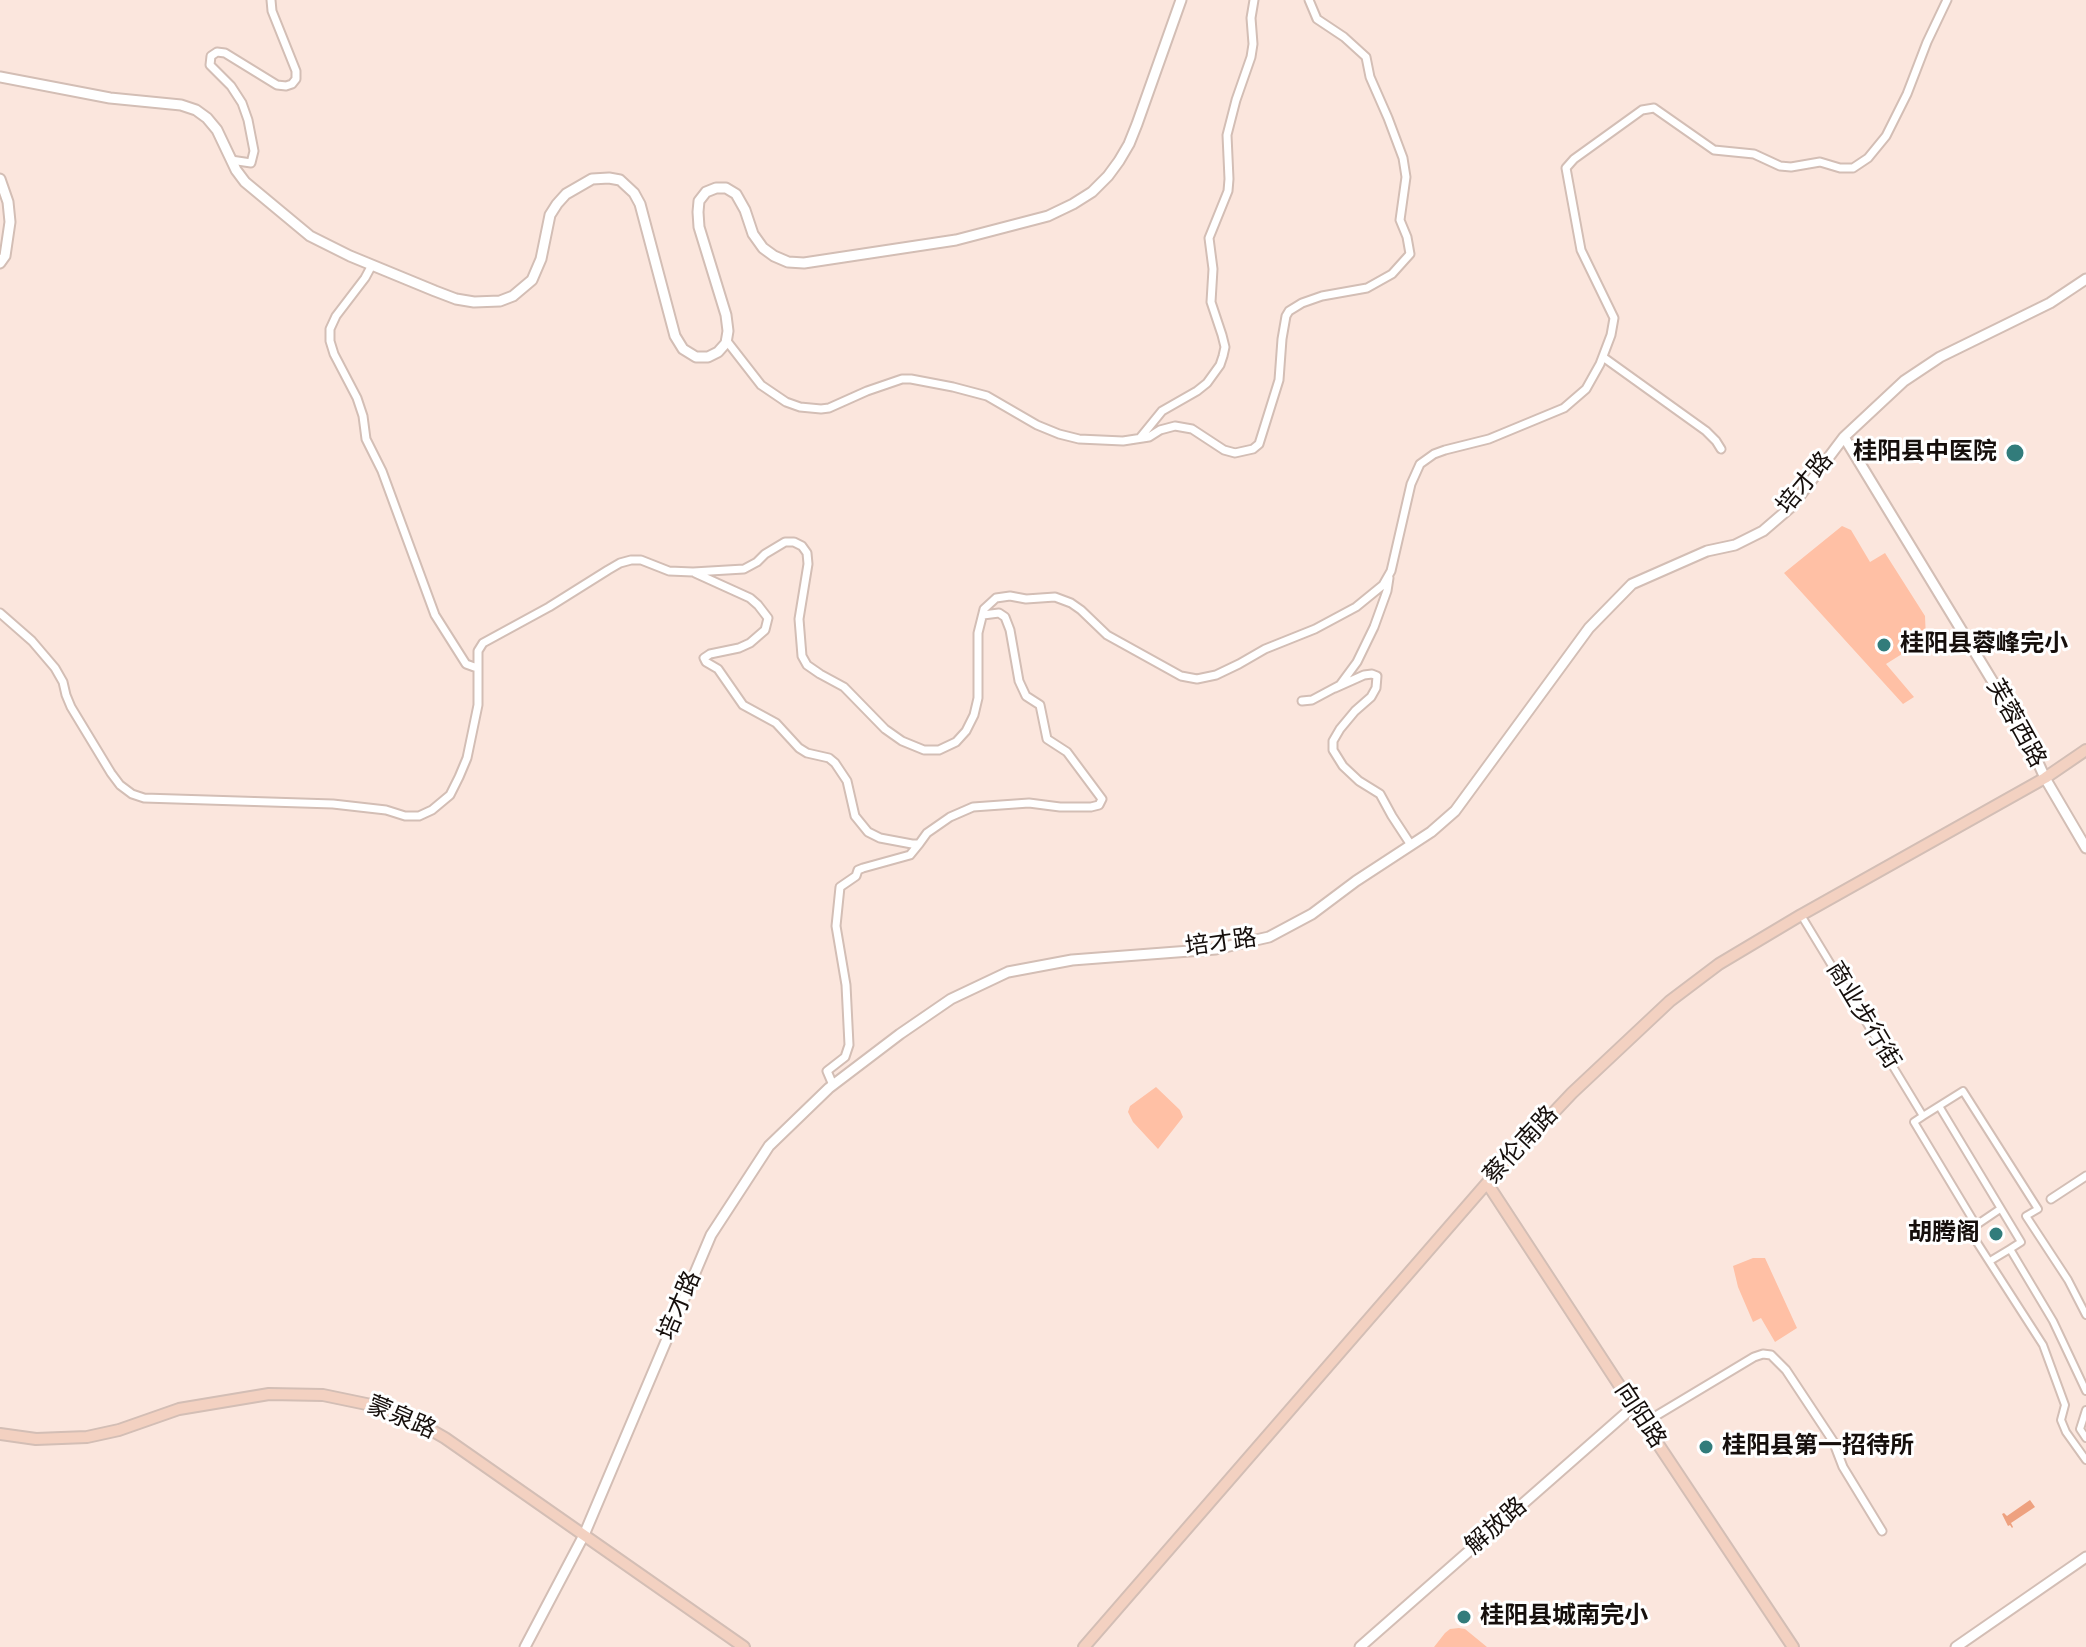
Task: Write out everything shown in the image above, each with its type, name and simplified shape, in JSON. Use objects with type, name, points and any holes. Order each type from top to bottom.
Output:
[{"type":"main road","name":"蔡伦南路","points":[[1084,1647],[1487,1183],[1572,1093],[1670,1001],[1719,964],[2045,778],[2086,750]]},
{"type":"main road","name":"向阳路","points":[[1487,1183],[1793,1647]]},
{"type":"main road","name":"蒙泉路","points":[[0,1434],[36,1439],[79,1438],[119,1430],[192,1406],[269,1394],[305,1393],[341,1397],[394,1412],[429,1428],[744,1647]]},
{"type":"main road","name":"蔡伦南路","points":[[1074,1647],[1097,1630]]},
{"type":"street","points":[[231,160],[251,163],[254,151],[242,103],[231,86],[210,65],[211,56],[217,52],[225,53],[277,85],[292,84],[296,71],[272,11],[271,0]]},
{"type":"street","points":[[0,77],[110,98],[181,105],[196,110],[217,130],[245,182],[310,236],[456,299],[474,302],[500,301],[513,296],[532,280],[541,259],[550,215],[566,194],[592,179],[620,180],[634,193],[640,204],[675,336],[683,349],[696,357],[708,357],[718,352],[728,331],[699,227],[699,201],[706,192],[726,188],[736,194],[753,234],[763,248],[788,262],[804,263],[956,240],[1037,221],[1060,212],[1092,192],[1108,176],[1129,144],[1181,0]]},
{"type":"street","points":[[1140,438],[1162,411],[1207,383],[1223,356],[1225,347],[1211,302],[1213,269],[1209,238],[1228,191],[1227,135],[1251,57],[1254,0]]},
{"type":"street","points":[[726,340],[761,385],[786,402],[800,407],[829,408],[867,391],[911,379],[987,396],[1059,434],[1123,441],[1149,437],[1175,426],[1192,429],[1224,450],[1235,453],[1253,449],[1259,444],[1279,380],[1282,339],[1289,311],[1322,296],[1367,288],[1392,274],[1410,254],[1400,220],[1406,177],[1403,158],[1370,77],[1366,57],[1351,42],[1317,19],[1309,0]]},
{"type":"street","points":[[1335,688],[1349,675],[1365,647],[1387,591],[1411,484],[1420,464],[1434,454],[1489,439],[1564,408],[1586,389],[1603,357],[1614,318],[1581,250],[1566,168],[1574,159],[1642,110],[1654,108],[1714,150],[1754,154],[1780,166],[1820,162],[1853,168],[1868,158],[1886,136],[1947,0]]},
{"type":"street","points":[[0,179],[8,202],[10,222],[5,256],[0,263]]},
{"type":"street","points":[[372,265],[336,316],[330,329],[330,341],[357,398],[366,439],[382,471],[435,615],[466,664],[477,668]]},
{"type":"street","name":"培才路","points":[[525,1647],[584,1535],[711,1235],[769,1146],[833,1085],[951,999],[1008,972],[1072,960],[1216,949],[1269,937],[1312,914],[1455,811],[1589,628],[1632,584],[1707,551],[1735,545],[1763,531],[1792,506],[1844,437],[1904,381],[1940,357],[2050,303],[2086,279]]},
{"type":"street","points":[[1603,357],[1706,431],[1721,449]]},
{"type":"street","name":"芙蓉西路","points":[[1844,437],[2027,738],[2045,778],[2086,848]]},
{"type":"street","points":[[0,613],[32,641],[55,668],[71,707],[120,785],[132,794],[144,798],[333,804],[419,816],[450,795],[467,758],[478,705],[478,651],[483,643],[620,563],[641,560],[669,571],[744,569],[785,542],[802,546],[807,553],[808,564],[799,619],[802,656],[807,665],[844,687],[885,729],[902,741],[924,750],[939,750],[956,742],[974,715],[978,698],[978,633],[984,609],[996,598],[1055,597],[1071,603],[1107,635],[1181,676],[1197,679],[1216,675],[1356,607],[1383,585],[1391,572]]},
{"type":"street","points":[[693,572],[750,598],[768,618],[765,630],[759,637],[739,648],[710,654],[704,658],[706,662],[718,669],[743,705],[776,723],[799,748],[835,763],[847,781],[855,816],[868,832],[880,838],[919,844]]},
{"type":"street","points":[[833,1085],[827,1071],[845,1057],[849,1045],[846,985],[836,926],[840,887],[856,876],[858,870],[910,855],[937,825],[962,810],[1029,803],[1091,807],[1099,805],[1102,799],[1067,752],[1047,739],[1040,705],[1026,696],[1019,681],[1005,617],[999,613],[983,615]]},
{"type":"street","points":[[1302,701],[1312,700],[1364,675],[1377,676],[1371,697],[1340,729],[1333,741],[1333,750],[1343,766],[1359,781],[1380,794],[1411,845]]},
{"type":"street","name":"商业步行街","points":[[1801,915],[1923,1116],[1914,1122],[1976,1225],[1969,1230],[2043,1345],[2065,1405],[2061,1420],[2086,1460]]},
{"type":"street","points":[[1923,1116],[1963,1091],[2038,1209],[2011,1226]]},
{"type":"street","points":[[1939,1106],[2021,1242],[1990,1261]]},
{"type":"street","points":[[2051,1199],[2086,1176]]},
{"type":"street","points":[[1976,1225],[2000,1209]]},
{"type":"street","points":[[2026,1216],[2068,1280],[2086,1315]]},
{"type":"street","points":[[2010,1249],[2053,1321],[2086,1391]]},
{"type":"street","points":[[1644,1423],[1754,1357],[1771,1355],[1786,1370],[1833,1441],[1843,1467],[1882,1531]]},
{"type":"street","name":"解放路","points":[[1360,1647],[1633,1407]]},
{"type":"street","points":[[2086,1410],[2080,1429],[2086,1438]]},
{"type":"street","points":[[1956,1647],[2086,1557]]},
{"type":"shaded area","points":[[1842,526],[1851,530],[1870,562],[1885,553],[1925,616],[1926,639],[1886,664],[1914,697],[1903,704],[1784,573]]},
{"type":"shaded area","points":[[1156,1087],[1180,1110],[1183,1117],[1158,1149],[1133,1122],[1128,1112],[1130,1106]]},
{"type":"shaded area","points":[[1753,1258],[1765,1258],[1797,1328],[1775,1342],[1761,1318],[1753,1322],[1738,1287],[1733,1266]]},
{"type":"shaded area","points":[[2030,1500],[2035,1507],[2011,1523],[2012,1528],[2008,1526],[2002,1514],[2007,1516]]},
{"type":"shaded area","points":[[1450,1629],[1465,1629],[1487,1647],[1434,1647]]},
{"type":"place","name":"桂阳县中医院","points":[[2015,453]]},
{"type":"place","name":"桂阳县蓉峰完小","points":[[1884,645]]},
{"type":"place","name":"胡腾阁","points":[[1996,1234]]},
{"type":"place","name":"桂阳县第一招待所","points":[[1706,1447]]},
{"type":"place","name":"桂阳县城南完小","points":[[1464,1617]]}]
